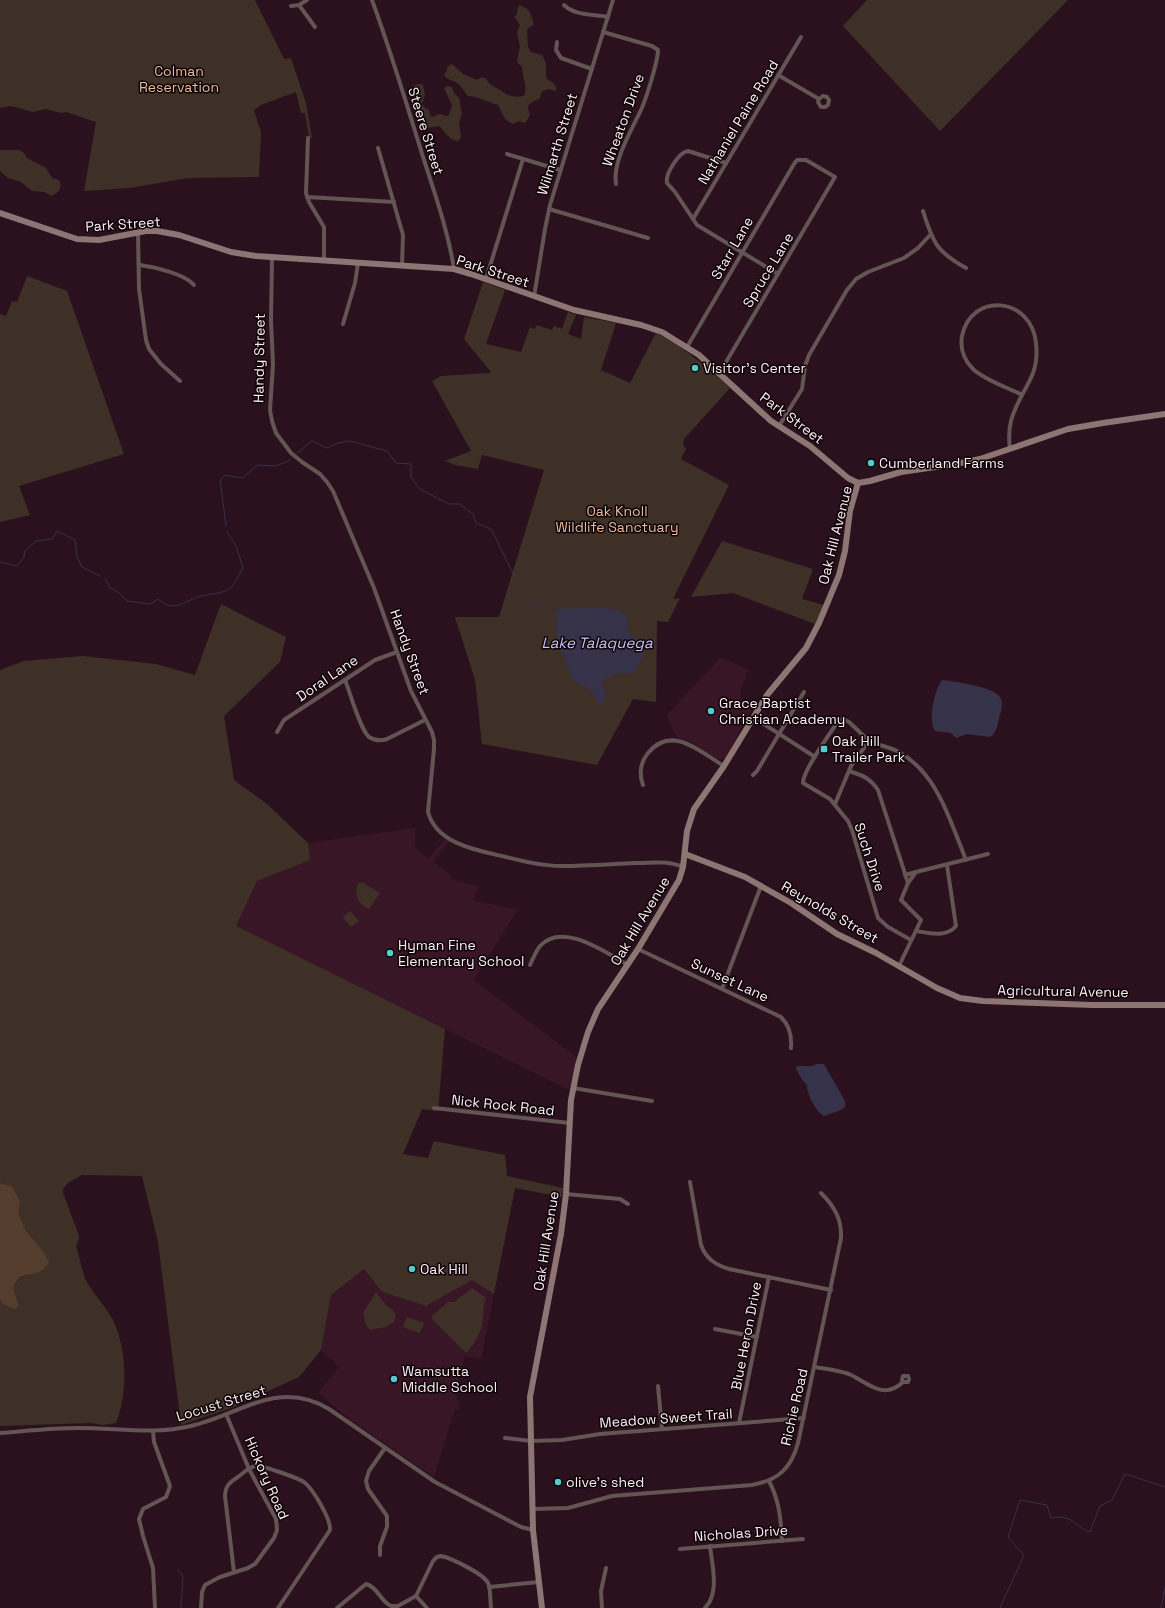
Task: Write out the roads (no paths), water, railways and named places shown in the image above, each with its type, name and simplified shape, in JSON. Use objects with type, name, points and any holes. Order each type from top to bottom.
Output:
[{"type":"main road","name":"Park Street","points":[[0,213],[77,239],[99,240],[157,231],[168,232],[231,252],[256,256],[454,269],[588,314],[652,328],[673,338],[699,355],[762,413],[810,446],[848,478],[858,483]]},
{"type":"main road","name":"Oak Hill Avenue","points":[[542,1608],[533,1530],[529,1410],[531,1386],[559,1246],[566,1194],[573,1088],[582,1053],[594,1017],[604,999],[628,965],[679,880],[683,867],[687,831],[694,809],[724,766],[752,717],[767,695],[806,648],[822,617],[832,594],[842,563],[851,510],[858,483],[870,482],[901,472],[965,462],[1010,449],[1053,433],[1103,423],[1165,414]]},
{"type":"main road","name":"Reynolds Street","points":[[685,854],[745,877],[791,903],[837,934],[899,966],[937,988],[960,998]]},
{"type":"main road","name":"Agricultural Avenue","points":[[960,998],[983,1001],[1086,1005],[1165,1005]]},
{"type":"street","points":[[291,6],[299,5],[307,0]]},
{"type":"street","name":"Steere Street","points":[[372,0],[396,70],[436,199],[450,247],[454,269]]},
{"type":"street","name":"Wilmarth Street","points":[[534,297],[549,209],[613,0]]},
{"type":"street","points":[[299,5],[315,27]]},
{"type":"street","points":[[564,5],[575,13],[608,18]]},
{"type":"street","name":"Wheaton Drive","points":[[603,32],[652,46],[658,50],[643,104],[629,132],[617,168],[615,175],[616,184]]},
{"type":"street","name":"Nathaniel Paine Road","points":[[693,219],[801,36]]},
{"type":"street","points":[[557,42],[556,50],[561,58],[592,69]]},
{"type":"street","points":[[778,75],[819,99]]},
{"type":"street","points":[[308,138],[307,197],[324,226],[324,260]]},
{"type":"street","points":[[378,148],[403,235],[402,266]]},
{"type":"street","points":[[726,163],[684,151],[668,175],[667,183],[675,192],[697,225],[778,274]]},
{"type":"street","points":[[507,154],[560,170]]},
{"type":"street","points":[[486,279],[523,159]]},
{"type":"street","name":"Spruce Lane","points":[[719,374],[835,178],[806,160],[797,160]]},
{"type":"street","name":"Starr Lane","points":[[686,347],[797,160]]},
{"type":"street","points":[[307,197],[394,202]]},
{"type":"street","points":[[549,209],[648,238]]},
{"type":"street","points":[[923,211],[930,235],[937,247],[946,256],[966,268]]},
{"type":"street","points":[[138,233],[140,265],[139,289],[143,311],[144,331],[149,347],[161,364],[180,381]]},
{"type":"street","points":[[780,426],[802,389],[805,366],[810,355],[851,284],[868,272],[896,262],[912,253],[930,235]]},
{"type":"street","name":"Handy Street","points":[[272,257],[271,321],[273,365],[270,410],[272,421],[276,433],[291,453],[320,474],[327,482],[374,588],[412,691],[434,740],[428,812],[434,825],[454,841],[464,846],[487,853],[547,865],[665,862],[683,867]]},
{"type":"street","points":[[343,324],[355,283],[358,263]]},
{"type":"street","points":[[140,265],[149,266],[190,280],[194,285]]},
{"type":"street","points":[[1010,449],[1008,438],[1010,420],[1013,411],[1022,395],[1033,372],[1037,352],[1033,328],[1028,319],[1014,309],[997,305],[987,307],[970,318],[964,329],[961,342],[963,353],[967,362],[975,370],[985,377],[1022,395]]},
{"type":"street","name":"Doral Lane","points":[[276,732],[284,720],[375,660],[397,652]]},
{"type":"street","points":[[345,680],[365,731],[373,739],[381,741],[387,739],[425,720]]},
{"type":"street","points":[[752,775],[757,771],[804,692]]},
{"type":"street","points":[[752,717],[815,757],[839,720],[843,719],[849,722],[868,738],[869,742],[894,750],[910,761],[927,778],[935,789],[947,811],[966,860]]},
{"type":"street","points":[[643,785],[640,776],[644,758],[654,747],[670,740],[678,740],[687,743],[724,766]]},
{"type":"street","points":[[835,804],[849,770],[869,742]]},
{"type":"street","name":"Such Drive","points":[[815,757],[805,775],[803,780],[804,783],[830,799],[848,821],[878,918],[888,927],[911,940]]},
{"type":"street","points":[[849,770],[866,776],[872,781],[878,790],[908,883]]},
{"type":"street","points":[[905,875],[988,854]]},
{"type":"street","points":[[916,932],[943,934],[949,932],[956,926],[947,865]]},
{"type":"street","points":[[899,966],[916,932],[920,920],[901,900],[908,883],[916,872]]},
{"type":"street","points":[[722,989],[761,886]]},
{"type":"street","points":[[530,965],[541,945],[554,937],[566,936],[576,938],[628,965]]},
{"type":"street","name":"Sunset Lane","points":[[638,949],[781,1017],[785,1020],[791,1032],[791,1048]]},
{"type":"street","points":[[573,1088],[652,1101]]},
{"type":"street","name":"Nick Rock Road","points":[[434,1108],[570,1123]]},
{"type":"street","points":[[690,1182],[701,1245],[707,1256],[715,1263],[724,1267],[831,1290]]},
{"type":"street","name":"Richie Road","points":[[533,1509],[568,1508],[612,1496],[752,1485],[769,1481],[780,1474],[792,1461],[797,1450],[804,1418],[842,1230],[836,1211],[821,1193]]},
{"type":"street","points":[[566,1194],[620,1199],[628,1204]]},
{"type":"street","name":"Blue Heron Drive","points":[[739,1423],[769,1277]]},
{"type":"street","points":[[715,1329],[757,1337]]},
{"type":"street","points":[[815,1367],[848,1374],[865,1385],[878,1389],[892,1388],[903,1382]]},
{"type":"street","points":[[658,1386],[662,1429]]},
{"type":"street","name":"Locust Street","points":[[0,1433],[78,1428],[154,1432],[192,1426],[270,1398],[285,1396],[300,1398],[323,1405],[452,1493],[521,1527],[533,1530]]},
{"type":"street","name":"Hickory Road","points":[[201,1608],[202,1592],[205,1585],[255,1564],[274,1538],[277,1530],[276,1520],[249,1469],[226,1414]]},
{"type":"street","name":"Meadow Sweet Trail","points":[[504,1438],[531,1441],[562,1440],[592,1434],[804,1418]]},
{"type":"street","points":[[154,1432],[154,1442],[170,1486],[166,1497],[143,1509],[139,1519],[141,1531],[153,1568],[155,1608]]},
{"type":"street","points":[[380,1555],[380,1546],[387,1526],[387,1516],[368,1489],[366,1481],[369,1471],[385,1448]]},
{"type":"street","points":[[234,1572],[225,1492],[230,1482],[256,1466],[304,1482],[326,1513],[330,1530],[328,1536],[278,1608]]},
{"type":"street","points":[[769,1481],[779,1506],[782,1541]]},
{"type":"street","name":"Nicholas Drive","points":[[680,1549],[803,1539]]},
{"type":"street","points":[[705,1608],[713,1596],[714,1584],[710,1546]]},
{"type":"street","points":[[337,1608],[366,1584],[373,1587],[391,1606],[398,1606],[416,1596],[433,1561],[440,1556],[478,1574],[487,1581],[491,1608]]},
{"type":"street","points":[[602,1608],[601,1591],[606,1568]]},
{"type":"street","points":[[489,1587],[539,1582]]},
{"type":"street","points":[[416,1596],[426,1608]]},
{"type":"water","name":"Lake Talaquega","points":[[603,608],[615,610],[626,616],[630,633],[633,637],[645,641],[645,650],[638,666],[632,673],[616,673],[603,679],[602,683],[606,696],[602,704],[600,704],[595,699],[596,696],[589,692],[589,687],[576,682],[568,669],[564,655],[558,648],[556,612],[562,609]]},
{"type":"water","points":[[942,680],[982,687],[996,693],[1000,697],[1002,702],[1001,710],[997,727],[993,735],[990,737],[967,734],[956,738],[951,733],[935,731],[932,720],[932,712],[934,698]]},
{"type":"water","points":[[824,1064],[845,1101],[845,1107],[841,1110],[824,1116],[815,1106],[810,1097],[807,1085],[796,1069],[797,1066]]},
{"type":"waterway","points":[[297,453],[312,441],[327,448],[338,443],[350,441],[387,451],[396,463],[411,464],[411,477],[420,489],[449,504],[460,504],[473,514],[476,523],[491,529],[526,600],[553,606]]},
{"type":"waterway","points":[[226,525],[220,480],[225,475],[242,478],[258,465],[276,466],[290,460]]},
{"type":"waterway","points":[[0,562],[17,566],[24,557],[25,551],[36,541],[52,539],[57,531],[75,540],[77,557],[82,567],[100,576]]},
{"type":"waterway","points":[[105,578],[110,588],[118,592],[127,601],[150,604],[158,599],[164,603],[175,606],[201,596],[226,591],[233,585],[243,568],[236,546],[227,532]]},
{"type":"waterway","points":[[1000,1608],[1024,1555],[1008,1537],[1020,1500],[1047,1505],[1051,1518],[1058,1517],[1068,1519],[1090,1532],[1100,1506],[1112,1500],[1125,1474],[1165,1487]]},
{"type":"waterway","points":[[178,1570],[183,1576],[181,1608]]},
{"type":"waterway","points":[[1161,1608],[1165,1588]]},
{"type":"place","name":"Visitor's Center","points":[[695,368]]},
{"type":"place","name":"Cumberland Farms","points":[[871,463]]},
{"type":"place","name":"Grace Baptist Christian Academy","points":[[711,711]]},
{"type":"place","name":"Oak Hill Trailer Park","points":[[824,749]]},
{"type":"place","name":"Hyman Fine Elementary School","points":[[390,953]]},
{"type":"place","name":"Oak Hill","points":[[412,1269]]},
{"type":"place","name":"Wamsutta Middle School","points":[[394,1379]]},
{"type":"place","name":"olive's shed","points":[[558,1482]]},
{"type":"park label","name":"Colman Reservation","points":[[179,80]]},
{"type":"park label","name":"Oak Knoll Wildlife Sanctuary","points":[[617,520]]}]
